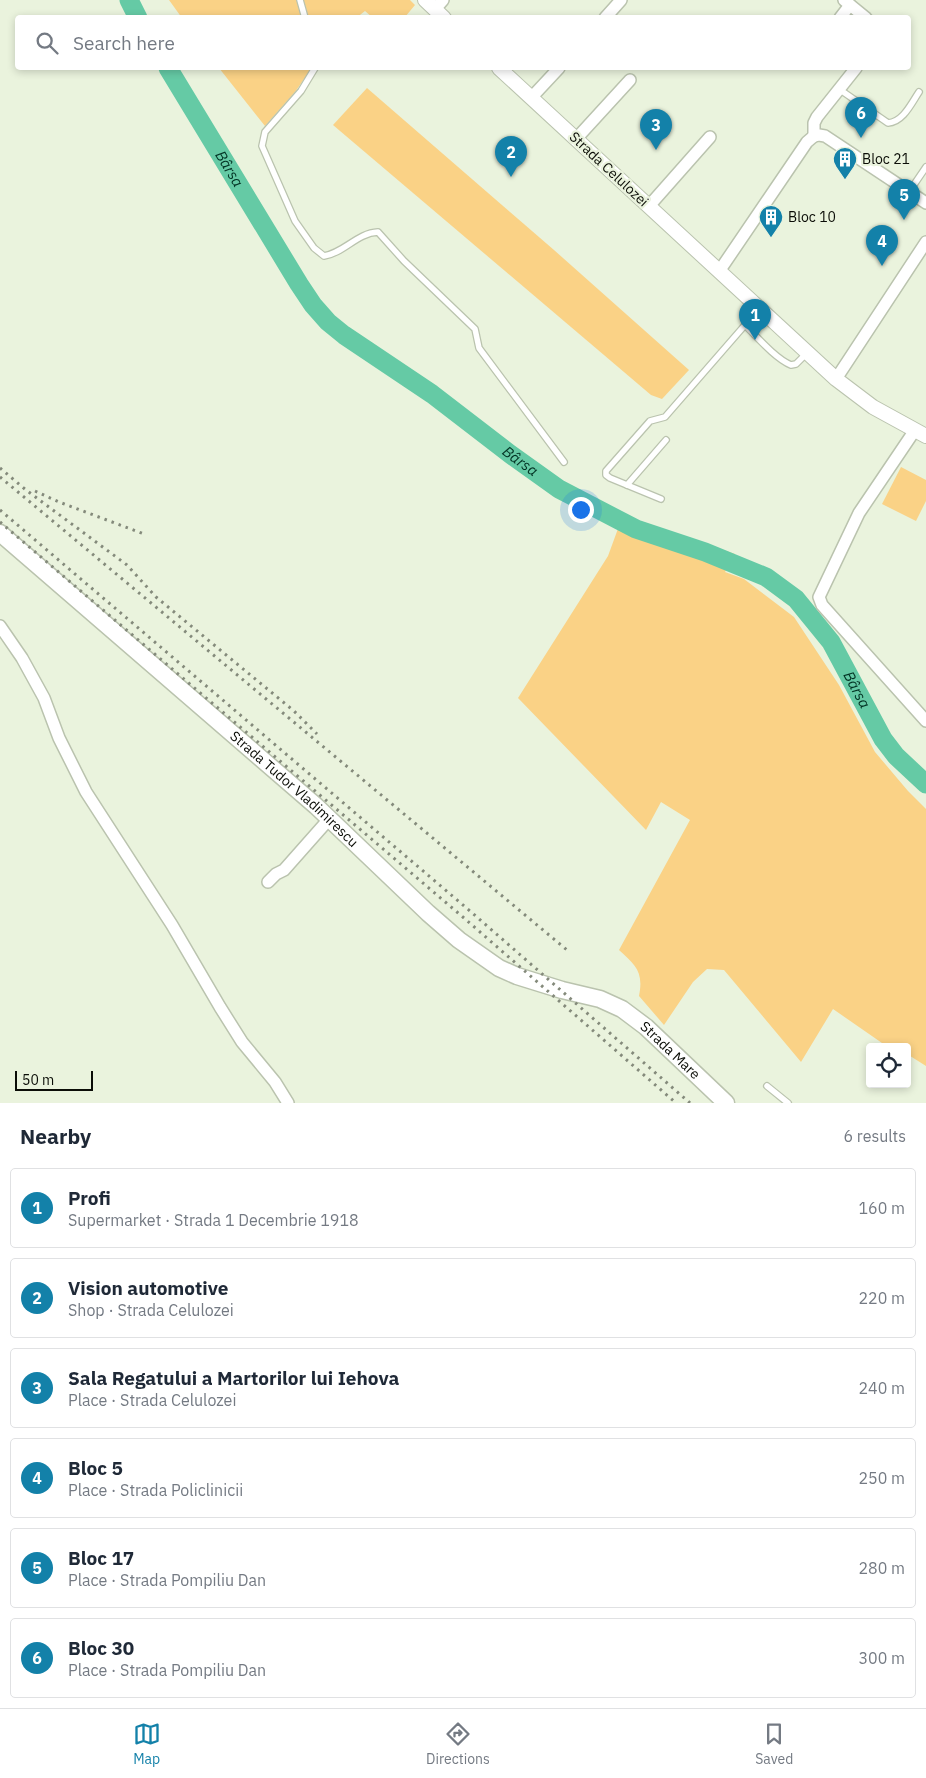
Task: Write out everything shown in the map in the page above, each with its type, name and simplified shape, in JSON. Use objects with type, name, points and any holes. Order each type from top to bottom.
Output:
[{"type":"main road","name":"Strada Tudor Vladimirescu","points":[[0,533],[330,818],[428,913],[459,940],[499,968],[517,976],[611,1003]]},
{"type":"main road","name":"Strada Mare","points":[[611,1003],[646,1027],[726,1103]]},
{"type":"street","points":[[608,15],[621,0]]},
{"type":"street","points":[[841,15],[847,2],[862,15]]},
{"type":"street","name":"Strada Celulozei","points":[[500,70],[720,270],[836,379],[873,407],[920,433]]},
{"type":"street","points":[[531,98],[557,70]]},
{"type":"street","points":[[814,136],[814,123],[817,117],[854,70]]},
{"type":"street","points":[[576,139],[630,80]]},
{"type":"street","points":[[720,270],[807,142],[814,136],[824,136],[926,203]]},
{"type":"street","points":[[649,206],[710,137]]},
{"type":"street","points":[[836,379],[926,242]]},
{"type":"street","points":[[920,433],[858,513],[821,590],[820,597],[822,605],[926,721]]},
{"type":"street","points":[[0,626],[22,658],[44,698],[58,738],[86,792],[172,925],[242,1042],[275,1082],[288,1103]]},
{"type":"street","points":[[268,882],[276,874],[284,870],[330,818]]},
{"type":"lane","points":[[300,0],[304,15]]},
{"type":"lane","points":[[313,70],[301,91],[265,132],[262,146],[294,221],[314,248],[324,256],[333,255],[363,235],[370,232],[378,232],[404,261],[475,329],[480,348],[564,462]]},
{"type":"lane","points":[[839,90],[888,123],[894,123],[901,118],[919,92]]},
{"type":"lane","points":[[909,192],[926,167]]},
{"type":"lane","points":[[660,499],[610,478],[606,475],[607,468],[650,421],[664,417],[760,308]]},
{"type":"lane","points":[[744,326],[791,365],[796,364],[808,352]]},
{"type":"lane","points":[[627,485],[666,440]]},
{"type":"lane","points":[[767,1086],[788,1103]]},
{"type":"shaded area","points":[[169,0],[410,0],[415,5],[407,15],[370,15],[365,11],[360,15],[180,15]]},
{"type":"shaded area","points":[[221,70],[314,70],[309,72],[295,92],[265,126]]},
{"type":"shaded area","points":[[367,88],[689,370],[662,399],[651,395],[333,125]]},
{"type":"shaded area","points":[[901,467],[926,480],[926,501],[916,521],[882,504]]},
{"type":"shaded area","points":[[623,515],[735,554],[725,572],[744,579],[794,617],[839,685],[875,752],[926,809],[926,1066],[911,1057],[911,1043],[882,1043],[833,1009],[801,1062],[724,970],[707,969],[693,982],[664,1025],[639,996],[640,980],[637,969],[619,950],[690,820],[661,802],[646,830],[518,698],[608,556]]},
{"type":"waterway","name":"Bârsa","points":[[129,0],[136,15]]},
{"type":"waterway","name":"Bârsa","points":[[169,70],[299,284],[313,305],[328,322],[344,335],[432,394],[559,489],[636,529],[705,552],[766,577],[796,599],[831,642],[883,739],[896,756],[926,784]]},
{"type":"railway","points":[[0,468],[26,490],[127,565],[156,597],[294,711],[317,734]]},
{"type":"railway","points":[[0,477],[567,950]]},
{"type":"railway","points":[[35,491],[144,534]]},
{"type":"railway","points":[[0,510],[470,911],[690,1103]]},
{"type":"railway","points":[[0,522],[464,918],[676,1103]]},
{"type":"place","name":"Bloc 30","points":[[861,138]]},
{"type":"place","name":"Sala Regatului a Martorilor lui Iehova","points":[[656,150]]},
{"type":"place","name":"Vision automotive","points":[[511,177]]},
{"type":"place","name":"Bloc 21","points":[[845,180]]},
{"type":"place","name":"Bloc 17","points":[[904,220]]},
{"type":"place","name":"Bloc 10","points":[[771,238]]},
{"type":"place","name":"Bloc 5","points":[[882,266]]},
{"type":"place","name":"Profi","points":[[755,340]]}]
